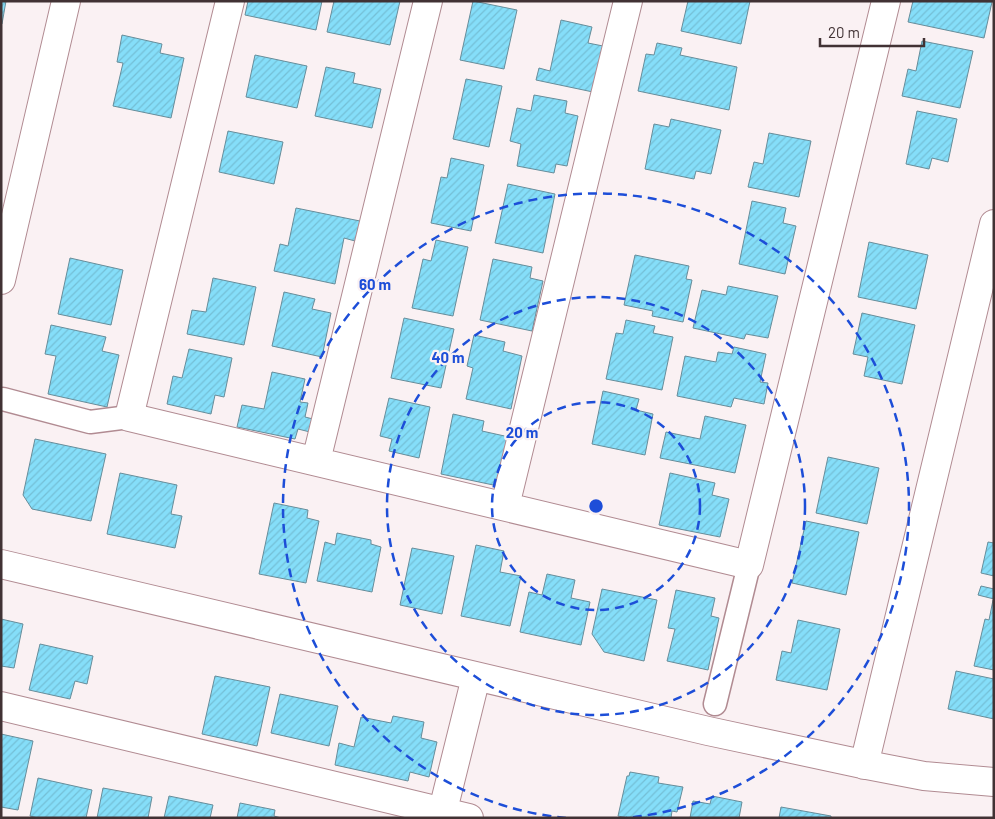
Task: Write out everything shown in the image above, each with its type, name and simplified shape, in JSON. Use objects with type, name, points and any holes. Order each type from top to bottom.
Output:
[{"type":"street","points":[[1,280],[66,1]]},
{"type":"street","points":[[129,416],[230,1]]},
{"type":"street","points":[[316,461],[428,1]]},
{"type":"street","points":[[504,506],[628,1]]},
{"type":"street","points":[[715,704],[886,1]]},
{"type":"street","points":[[864,765],[994,224]]},
{"type":"street","points":[[3,399],[90,422],[129,416],[749,565]]},
{"type":"street","points":[[1,564],[708,732],[924,776],[994,782]]},
{"type":"street","points":[[441,815],[476,677]]},
{"type":"street","points":[[1,706],[441,815],[469,818]]},
{"type":"building","points":[[1,1],[6,1],[2,24],[1,24]]},
{"type":"building","points":[[248,1],[322,1],[316,30],[245,15]]},
{"type":"building","points":[[334,1],[400,1],[390,45],[327,32]]},
{"type":"building","points":[[473,1],[517,10],[504,69],[460,60]]},
{"type":"building","points":[[688,1],[750,1],[741,44],[681,31]]},
{"type":"building","points":[[913,1],[992,2],[984,38],[908,22]]},
{"type":"building","points":[[561,20],[592,27],[588,43],[603,46],[593,92],[536,80],[539,68],[550,71]]},
{"type":"building","points":[[122,35],[162,44],[160,53],[184,58],[171,118],[113,106],[123,63],[117,62]]},
{"type":"building","points":[[922,41],[973,51],[960,108],[902,96],[908,69],[916,71]]},
{"type":"building","points":[[657,43],[682,48],[680,55],[737,67],[729,110],[638,91],[646,54],[654,55]]},
{"type":"building","points":[[255,55],[307,66],[297,108],[246,97]]},
{"type":"building","points":[[326,67],[355,73],[353,83],[381,89],[372,128],[315,116]]},
{"type":"building","points":[[466,79],[502,86],[489,147],[453,139]]},
{"type":"building","points":[[534,95],[567,101],[565,113],[578,116],[567,166],[556,164],[554,173],[517,166],[521,144],[510,141],[517,108],[531,111]]},
{"type":"building","points":[[917,111],[957,119],[948,162],[932,158],[929,169],[906,164]]},
{"type":"building","points":[[671,119],[721,130],[711,174],[696,171],[694,179],[645,169],[654,124],[669,127]]},
{"type":"building","points":[[228,131],[283,142],[274,184],[219,172]]},
{"type":"building","points":[[769,133],[811,141],[799,197],[748,187],[754,162],[763,164]]},
{"type":"building","points":[[451,158],[484,165],[471,231],[431,223],[441,177],[447,178]]},
{"type":"building","points":[[508,184],[555,194],[543,253],[495,243]]},
{"type":"building","points":[[752,201],[786,208],[783,223],[796,226],[785,274],[739,264]]},
{"type":"building","points":[[296,208],[360,221],[355,241],[344,238],[335,284],[274,271],[280,244],[288,246]]},
{"type":"building","points":[[436,240],[468,247],[453,316],[412,308],[423,259],[431,261]]},
{"type":"building","points":[[869,242],[928,255],[916,309],[858,297]]},
{"type":"building","points":[[635,255],[689,266],[686,279],[692,280],[683,322],[652,316],[653,311],[624,305]]},
{"type":"building","points":[[70,258],[123,270],[111,325],[58,314]]},
{"type":"building","points":[[493,259],[532,267],[530,278],[543,281],[532,331],[480,320]]},
{"type":"building","points":[[213,278],[256,287],[244,345],[187,334],[192,310],[206,312]]},
{"type":"building","points":[[728,286],[778,296],[768,338],[746,334],[744,339],[693,328],[702,290],[726,295]]},
{"type":"building","points":[[284,292],[315,299],[312,309],[331,313],[322,357],[272,346]]},
{"type":"building","points":[[862,313],[915,325],[902,384],[864,376],[868,357],[853,354]]},
{"type":"building","points":[[404,318],[454,329],[441,388],[391,378]]},
{"type":"building","points":[[626,320],[655,326],[653,333],[673,337],[662,390],[606,379],[616,333],[623,334]]},
{"type":"building","points":[[51,325],[106,337],[102,351],[119,355],[107,407],[48,394],[56,356],[45,354]]},
{"type":"building","points":[[474,335],[505,342],[503,351],[522,356],[511,409],[466,399],[473,368],[467,366]]},
{"type":"building","points":[[734,347],[766,354],[760,382],[768,383],[764,404],[734,398],[731,407],[677,396],[685,356],[716,362],[718,352],[732,354]]},
{"type":"building","points":[[189,349],[232,358],[224,397],[215,395],[211,414],[167,404],[173,376],[182,378]]},
{"type":"building","points":[[272,372],[305,379],[300,402],[308,403],[305,417],[313,419],[310,432],[298,429],[295,439],[237,427],[242,405],[264,409]]},
{"type":"building","points":[[603,391],[639,399],[636,410],[653,414],[645,455],[592,444]]},
{"type":"building","points":[[389,398],[430,407],[419,458],[389,451],[392,439],[380,436]]},
{"type":"building","points":[[453,414],[484,421],[482,431],[509,437],[498,486],[441,474]]},
{"type":"building","points":[[705,416],[746,425],[735,473],[660,458],[666,432],[700,439]]},
{"type":"building","points":[[35,439],[106,454],[91,521],[32,509],[23,495]]},
{"type":"building","points":[[828,457],[879,468],[867,524],[816,513]]},
{"type":"building","points":[[120,473],[177,485],[171,514],[182,516],[175,548],[107,534]]},
{"type":"building","points":[[670,473],[715,483],[712,495],[729,499],[720,537],[659,525]]},
{"type":"building","points":[[274,503],[308,510],[307,518],[319,521],[306,583],[259,574]]},
{"type":"building","points":[[806,521],[859,532],[846,595],[792,583]]},
{"type":"building","points":[[337,533],[371,540],[371,544],[381,547],[372,592],[317,581],[325,542],[335,545]]},
{"type":"building","points":[[988,542],[994,543],[994,576],[981,573]]},
{"type":"building","points":[[476,545],[504,551],[500,572],[521,576],[510,626],[461,616]]},
{"type":"building","points":[[412,548],[454,556],[442,614],[400,605]]},
{"type":"building","points":[[547,574],[575,580],[571,598],[590,602],[581,645],[520,632],[529,592],[542,595]]},
{"type":"building","points":[[981,586],[994,589],[994,599],[978,595]]},
{"type":"building","points":[[602,589],[657,600],[644,661],[604,652],[592,634]]},
{"type":"building","points":[[676,590],[715,598],[711,616],[719,618],[708,670],[667,661],[675,629],[668,628]]},
{"type":"building","points":[[993,600],[994,670],[974,666],[985,619],[989,620]]},
{"type":"building","points":[[1,619],[23,624],[14,668],[1,666]]},
{"type":"building","points":[[798,620],[840,629],[827,690],[776,680],[782,651],[791,653]]},
{"type":"building","points":[[40,644],[93,656],[87,684],[75,681],[70,699],[29,690]]},
{"type":"building","points":[[956,671],[994,679],[994,719],[948,709]]},
{"type":"building","points":[[215,676],[270,687],[257,746],[202,734]]},
{"type":"building","points":[[280,694],[338,706],[329,746],[271,733]]},
{"type":"building","points":[[393,716],[424,722],[421,738],[437,742],[429,777],[410,772],[408,781],[335,765],[339,743],[354,747],[361,717],[391,723]]},
{"type":"building","points":[[1,734],[33,741],[18,810],[1,807]]},
{"type":"building","points":[[630,772],[659,777],[658,783],[683,787],[677,812],[672,811],[671,818],[628,818],[618,816],[627,776],[629,776]]},
{"type":"building","points":[[38,778],[92,790],[86,818],[38,818],[30,816]]},
{"type":"building","points":[[103,788],[152,797],[148,818],[97,818]]},
{"type":"building","points":[[169,796],[213,805],[210,818],[164,818]]},
{"type":"building","points":[[712,796],[742,802],[739,818],[690,818],[693,801],[710,804]]},
{"type":"building","points":[[240,803],[275,810],[274,816],[281,818],[237,818]]},
{"type":"building","points":[[781,807],[831,816],[831,818],[779,818]]}]
